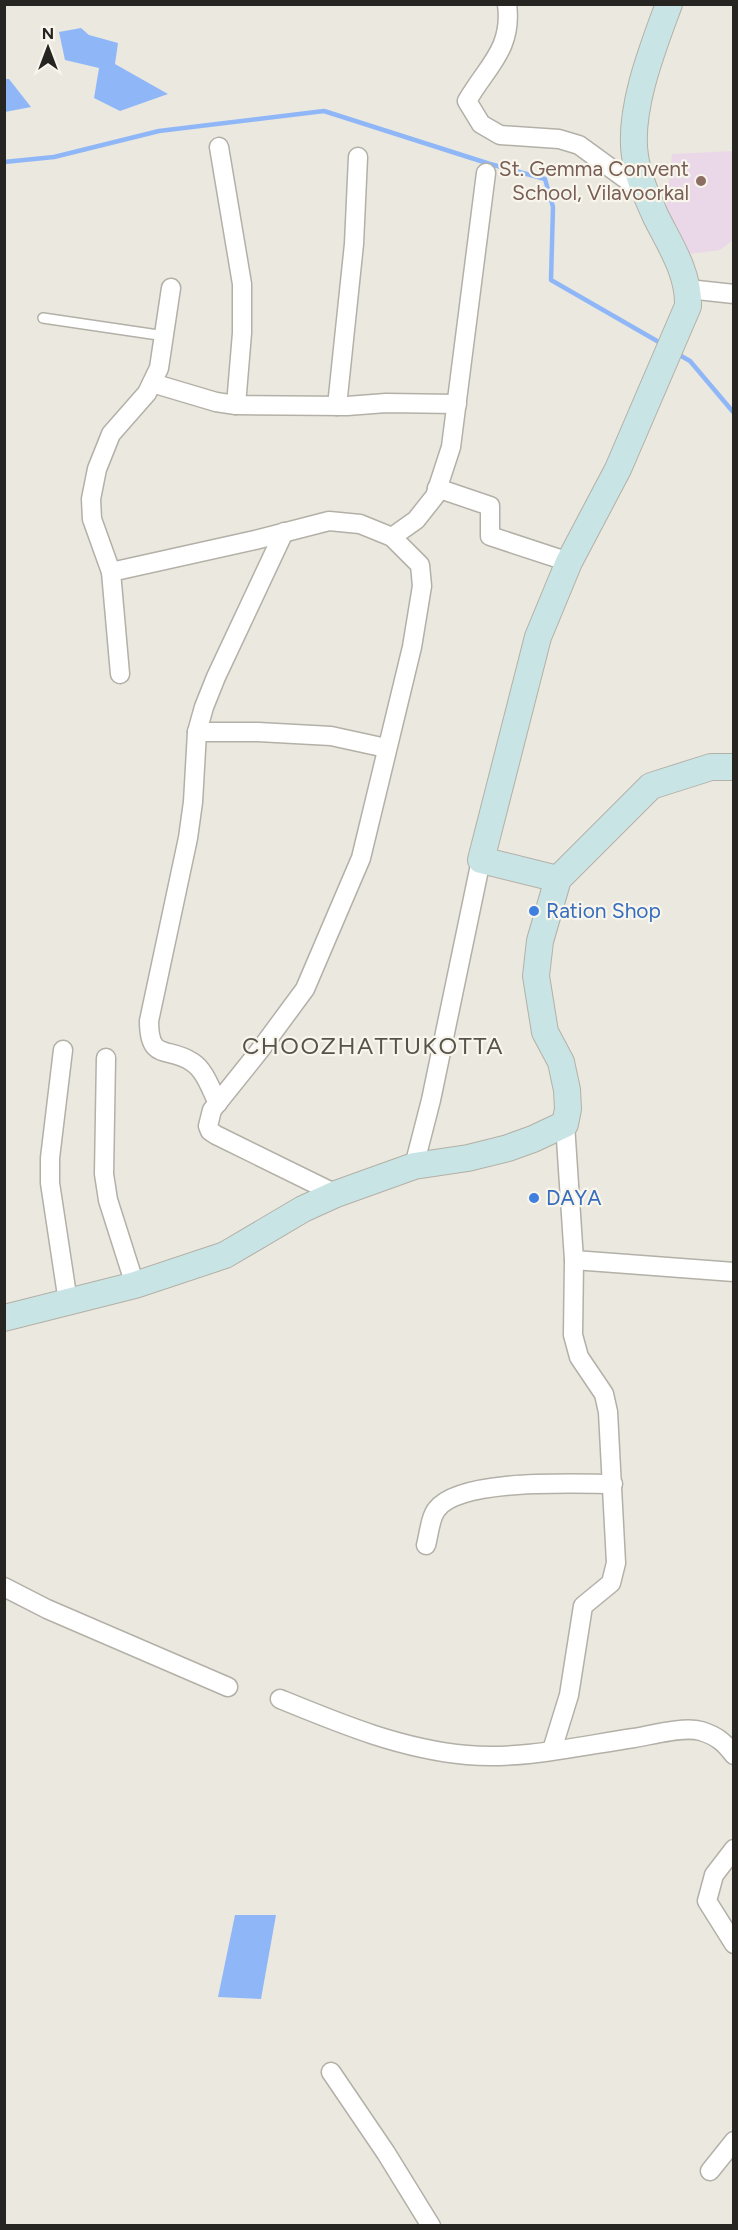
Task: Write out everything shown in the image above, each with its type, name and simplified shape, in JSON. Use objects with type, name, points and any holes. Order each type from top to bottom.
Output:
[{"type":"main road","points":[[558,879],[481,860],[538,637],[569,562],[618,469],[688,306],[688,289],[681,269],[645,194],[635,155],[636,117],[654,44],[669,4]]},
{"type":"main road","points":[[4,1318],[135,1285],[225,1255],[303,1209],[336,1194],[414,1166],[468,1158],[508,1148],[565,1124],[568,1109],[567,1090],[561,1062],[545,1032],[536,976],[540,941],[558,879],[651,786],[711,766],[734,767]]},
{"type":"street","points":[[507,4],[509,14],[505,44],[467,100],[481,124],[500,135],[559,138],[579,145],[645,194]]},
{"type":"street","points":[[219,147],[242,284],[242,333],[236,405]]},
{"type":"street","points":[[337,406],[354,244],[358,157]]},
{"type":"street","points":[[392,537],[416,520],[435,496],[451,447],[486,173]]},
{"type":"street","points":[[120,674],[111,572],[92,519],[91,499],[97,469],[111,434],[147,393],[159,368],[171,288]]},
{"type":"street","points":[[688,289],[734,294]]},
{"type":"street","points":[[152,383],[216,402],[236,405],[457,404]]},
{"type":"street","points":[[438,488],[490,506],[490,536],[569,562]]},
{"type":"street","points":[[111,572],[328,521],[360,524],[392,537],[409,551],[420,565],[422,586],[412,646],[361,858],[305,989],[212,1110],[208,1126],[210,1131],[336,1194]]},
{"type":"street","points":[[218,1103],[203,1074],[193,1062],[157,1049],[149,1038],[149,1021],[188,838],[193,802],[197,732],[216,677],[284,532]]},
{"type":"street","points":[[197,732],[331,736],[386,748]]},
{"type":"street","points":[[414,1166],[436,1078],[481,860]]},
{"type":"street","points":[[63,1050],[50,1158],[50,1183],[68,1302]]},
{"type":"street","points":[[106,1058],[104,1174],[108,1200],[135,1285]]},
{"type":"street","points":[[552,1750],[569,1695],[583,1606],[611,1583],[616,1563],[608,1412],[604,1394],[579,1357],[573,1335],[574,1260],[565,1124]]},
{"type":"street","points":[[574,1260],[734,1272]]},
{"type":"street","points":[[426,1545],[436,1510],[450,1498],[482,1488],[544,1484],[613,1484]]},
{"type":"street","points":[[4,1587],[47,1609],[228,1687]]},
{"type":"street","points":[[280,1699],[400,1744],[467,1755],[507,1756],[671,1731],[699,1730],[722,1740],[734,1755]]},
{"type":"street","points":[[734,1849],[714,1875],[707,1901],[734,1944]]},
{"type":"street","points":[[331,2072],[386,2153],[431,2226]]},
{"type":"street","points":[[710,2171],[734,2141]]},
{"type":"lane","points":[[42,318],[165,336]]},
{"type":"shaded area","name":"St. Gemma Convent School, Vilavoorkal","points":[[733,151],[733,240],[720,250],[682,255],[671,231],[666,207],[672,154]]},
{"type":"water","points":[[81,28],[89,35],[118,43],[115,64],[168,94],[120,111],[94,98],[99,68],[65,60],[59,32]]},
{"type":"water","points":[[4,79],[9,79],[31,107],[5,112]]},
{"type":"water","points":[[235,1915],[276,1915],[261,1999],[218,1997]]},
{"type":"waterway","points":[[4,162],[54,157],[159,131],[324,111],[490,164],[545,179],[553,207],[551,280],[664,345]]},
{"type":"waterway","points":[[676,353],[690,361],[734,413]]},
{"type":"place","name":"St. Gemma Convent School, Vilavoorkal","points":[[701,181]]},
{"type":"place","name":"Ration Shop","points":[[534,911]]},
{"type":"place","name":"DAYA","points":[[534,1198]]},
{"type":"district","name":"CHOOZHATTUKOTTA","points":[[373,1046]]}]
